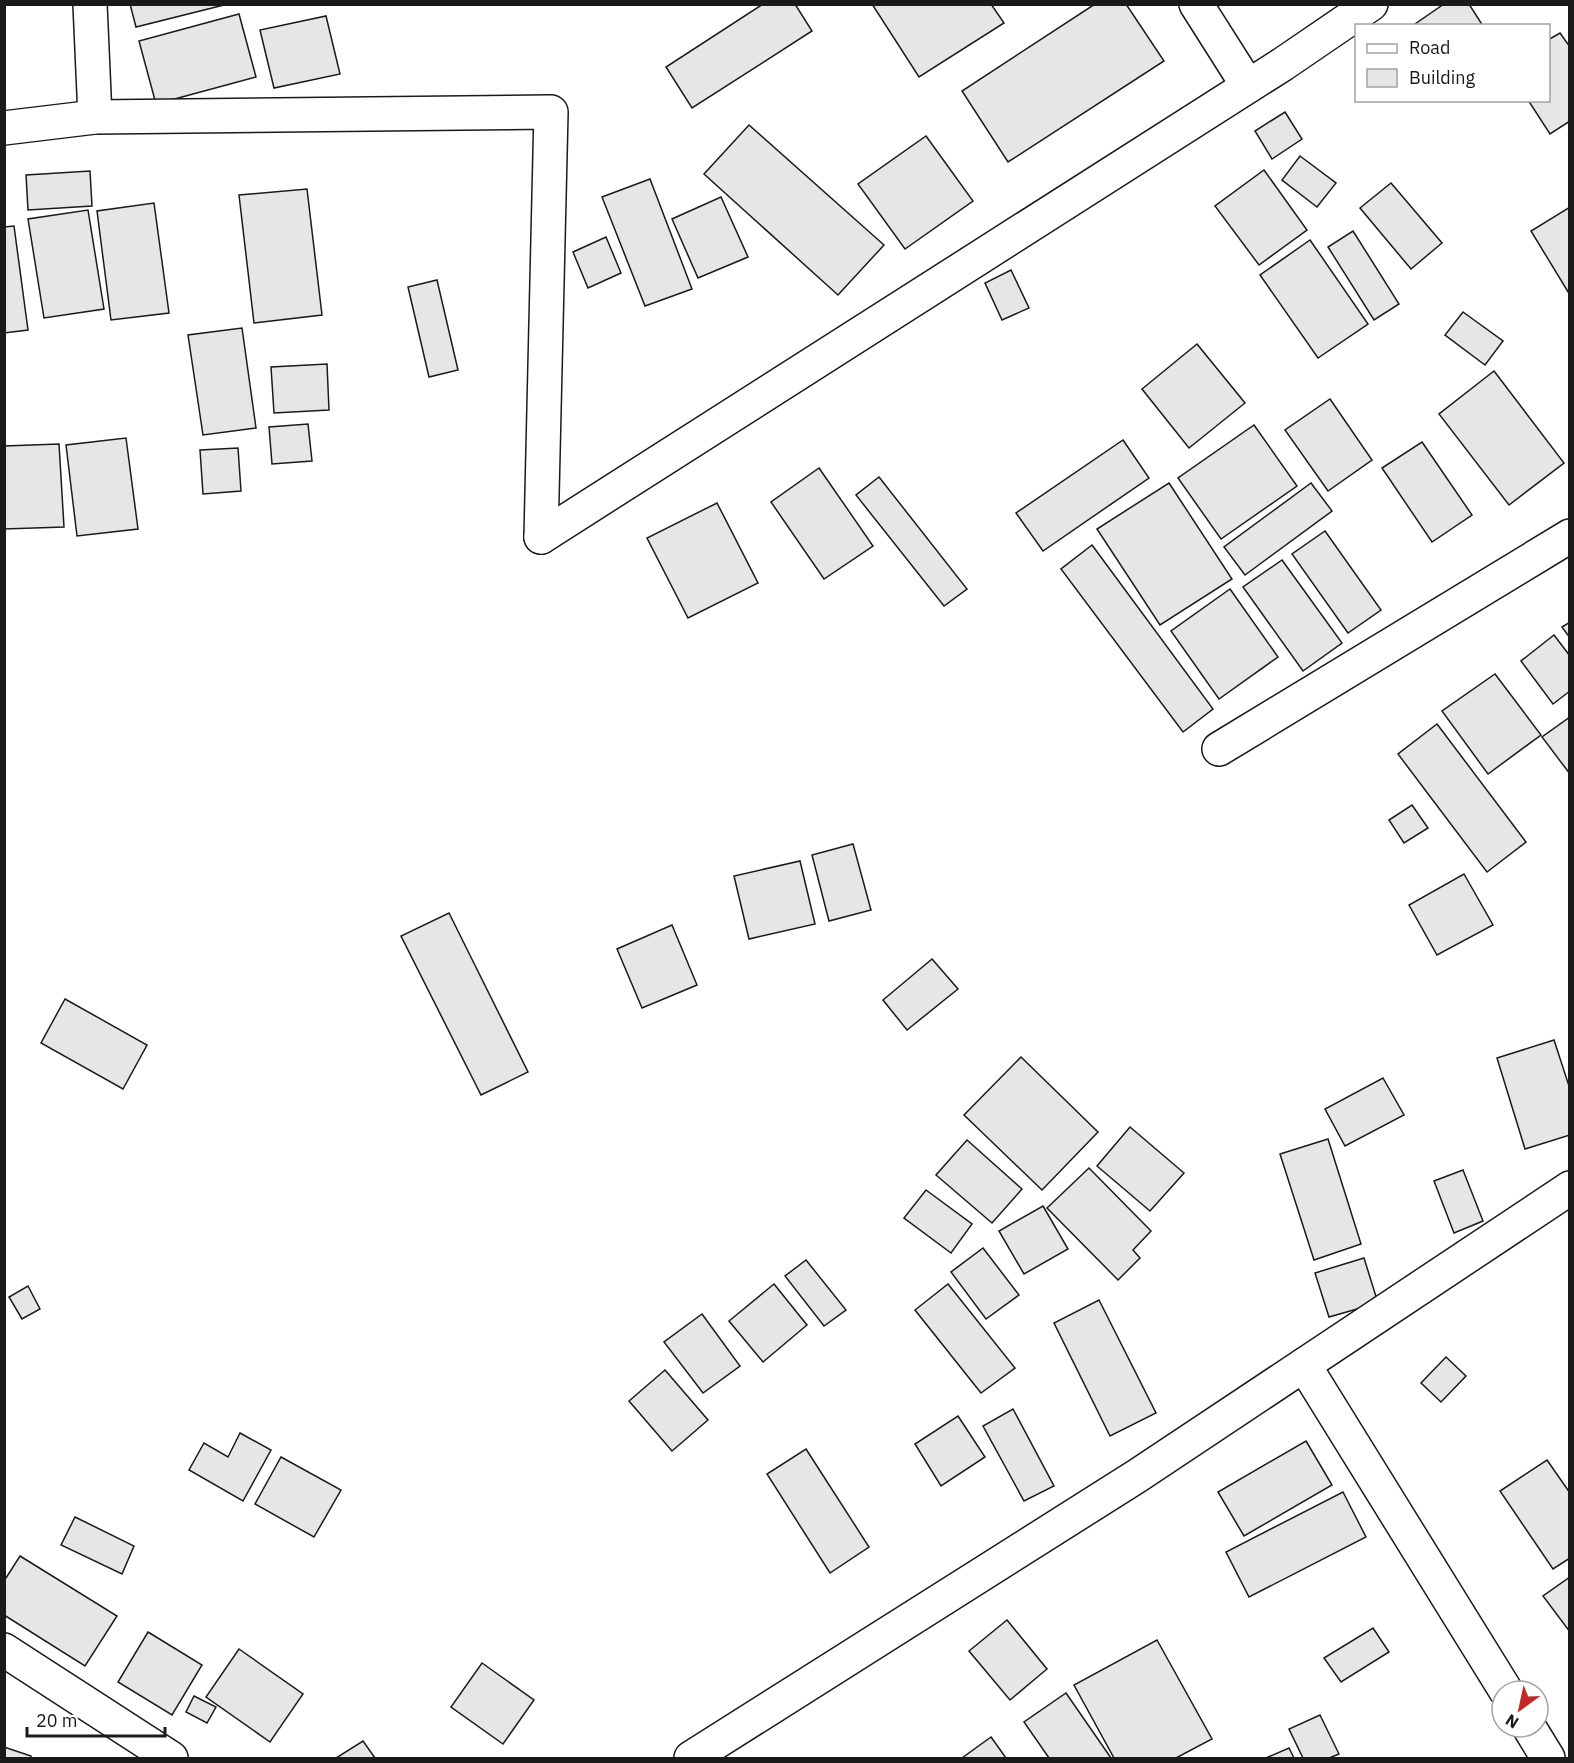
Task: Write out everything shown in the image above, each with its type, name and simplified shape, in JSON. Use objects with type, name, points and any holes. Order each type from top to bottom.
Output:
[{"type":"street","points":[[90,4],[95,117]]},
{"type":"street","points":[[1196,4],[1248,86]]},
{"type":"street","points":[[4,128],[95,117],[551,112],[541,537],[1248,86],[1371,4]]},
{"type":"street","points":[[1219,749],[1569,536]]},
{"type":"street","points":[[691,1758],[1137,1476],[1569,1188]]},
{"type":"street","points":[[1304,1365],[1499,1679]]},
{"type":"street","points":[[4,1650],[171,1758]]},
{"type":"street","points":[[1536,1739],[1548,1758]]},
{"type":"building","points":[[130,4],[228,4],[136,27]]},
{"type":"building","points":[[763,4],[795,4],[812,31],[692,108],[666,67]]},
{"type":"building","points":[[872,4],[991,4],[1004,23],[919,77]]},
{"type":"building","points":[[1095,4],[1126,4],[1164,61],[1008,162],[962,91]]},
{"type":"building","points":[[1444,4],[1469,4],[1482,24],[1415,24]]},
{"type":"building","points":[[239,14],[256,77],[156,104],[139,41]]},
{"type":"building","points":[[326,16],[340,74],[274,88],[260,30]]},
{"type":"building","points":[[1560,33],[1570,47],[1570,121],[1550,134],[1529,102],[1550,102],[1550,39]]},
{"type":"building","points":[[1285,112],[1302,139],[1272,159],[1255,131]]},
{"type":"building","points":[[749,125],[884,245],[838,295],[704,174]]},
{"type":"building","points":[[926,136],[973,201],[905,249],[858,184]]},
{"type":"building","points":[[1300,156],[1336,183],[1317,207],[1282,180]]},
{"type":"building","points":[[1264,170],[1307,230],[1259,265],[1215,206]]},
{"type":"building","points":[[90,171],[92,206],[28,210],[26,175]]},
{"type":"building","points":[[650,179],[692,289],[645,306],[602,197]]},
{"type":"building","points":[[1391,183],[1442,243],[1411,269],[1360,208]]},
{"type":"building","points":[[307,189],[322,315],[254,323],[239,195]]},
{"type":"building","points":[[721,197],[748,257],[698,278],[672,219]]},
{"type":"building","points":[[154,203],[169,313],[111,320],[97,211]]},
{"type":"building","points":[[1570,207],[1570,295],[1531,231]]},
{"type":"building","points":[[88,210],[104,309],[44,318],[28,219]]},
{"type":"building","points":[[14,226],[28,330],[4,333],[4,227]]},
{"type":"building","points":[[1353,231],[1399,304],[1374,320],[1328,247]]},
{"type":"building","points":[[606,237],[621,273],[588,288],[573,252]]},
{"type":"building","points":[[1310,240],[1368,324],[1318,358],[1260,275]]},
{"type":"building","points":[[1011,270],[1029,308],[1002,320],[985,283]]},
{"type":"building","points":[[437,280],[458,370],[429,377],[408,287]]},
{"type":"building","points":[[1463,312],[1503,341],[1485,365],[1445,335]]},
{"type":"building","points":[[242,328],[256,428],[203,435],[188,335]]},
{"type":"building","points":[[1197,344],[1245,403],[1189,448],[1142,389]]},
{"type":"building","points":[[327,364],[329,410],[274,413],[271,367]]},
{"type":"building","points":[[1494,371],[1564,463],[1509,505],[1439,414]]},
{"type":"building","points":[[1330,399],[1372,460],[1328,491],[1285,430]]},
{"type":"building","points":[[308,424],[312,461],[272,464],[269,427]]},
{"type":"building","points":[[1254,425],[1297,486],[1221,539],[1178,478]]},
{"type":"building","points":[[126,438],[138,529],[77,536],[66,445]]},
{"type":"building","points":[[1123,440],[1149,478],[1043,551],[1016,513]]},
{"type":"building","points":[[1422,442],[1472,515],[1432,542],[1382,468]]},
{"type":"building","points":[[59,444],[64,527],[4,529],[4,446]]},
{"type":"building","points":[[238,448],[241,491],[203,494],[200,450]]},
{"type":"building","points":[[819,468],[873,546],[824,579],[771,502]]},
{"type":"building","points":[[879,477],[967,589],[944,606],[856,495]]},
{"type":"building","points":[[1169,483],[1232,579],[1160,625],[1097,529]]},
{"type":"building","points":[[1311,483],[1332,511],[1245,575],[1224,547]]},
{"type":"building","points":[[717,503],[758,583],[688,618],[647,538]]},
{"type":"building","points":[[1325,531],[1381,610],[1348,633],[1292,554]]},
{"type":"building","points":[[1092,545],[1213,709],[1183,732],[1061,569]]},
{"type":"building","points":[[1282,560],[1342,643],[1303,671],[1243,587]]},
{"type":"building","points":[[1230,589],[1278,657],[1219,699],[1171,631]]},
{"type":"building","points":[[1570,622],[1570,638],[1562,627]]},
{"type":"building","points":[[1554,635],[1570,656],[1570,691],[1553,704],[1521,661]]},
{"type":"building","points":[[1495,674],[1541,735],[1488,774],[1442,711]]},
{"type":"building","points":[[1570,717],[1570,774],[1542,737]]},
{"type":"building","points":[[1437,724],[1526,842],[1487,872],[1398,754]]},
{"type":"building","points":[[1412,805],[1428,828],[1404,843],[1389,820]]},
{"type":"building","points":[[853,844],[871,910],[829,921],[812,855]]},
{"type":"building","points":[[800,861],[815,924],[749,939],[734,876]]},
{"type":"building","points":[[1464,874],[1493,925],[1437,955],[1409,905]]},
{"type":"building","points":[[449,913],[528,1072],[481,1095],[401,936]]},
{"type":"building","points":[[672,925],[697,985],[642,1008],[617,949]]},
{"type":"building","points":[[932,959],[958,989],[907,1030],[883,1000]]},
{"type":"building","points":[[65,999],[147,1045],[123,1089],[41,1043]]},
{"type":"building","points":[[1554,1040],[1570,1089],[1570,1135],[1525,1149],[1497,1058]]},
{"type":"building","points":[[1021,1057],[1098,1132],[1042,1190],[964,1115]]},
{"type":"building","points":[[1383,1078],[1404,1115],[1345,1146],[1325,1109]]},
{"type":"building","points":[[1130,1127],[1184,1173],[1150,1211],[1097,1166]]},
{"type":"building","points":[[1328,1139],[1361,1244],[1314,1260],[1280,1154]]},
{"type":"building","points":[[967,1140],[1022,1189],[992,1223],[936,1175]]},
{"type":"building","points":[[1089,1168],[1151,1231],[1133,1250],[1140,1258],[1118,1280],[1047,1208]]},
{"type":"building","points":[[1463,1170],[1483,1221],[1454,1233],[1434,1181]]},
{"type":"building","points":[[926,1190],[972,1224],[951,1253],[904,1218]]},
{"type":"building","points":[[1043,1206],[1068,1249],[1024,1274],[999,1231]]},
{"type":"building","points":[[983,1248],[1019,1295],[986,1319],[951,1272]]},
{"type":"building","points":[[1364,1258],[1378,1303],[1329,1317],[1315,1273]]},
{"type":"building","points":[[806,1260],[846,1310],[824,1326],[785,1276]]},
{"type":"building","points":[[774,1284],[807,1325],[763,1362],[729,1321]]},
{"type":"building","points":[[948,1284],[1015,1368],[981,1393],[915,1310]]},
{"type":"building","points":[[28,1286],[40,1309],[22,1319],[9,1297]]},
{"type":"building","points":[[1099,1300],[1156,1413],[1110,1436],[1054,1323]]},
{"type":"building","points":[[702,1314],[740,1366],[703,1393],[664,1342]]},
{"type":"building","points":[[1446,1357],[1466,1376],[1441,1402],[1421,1383]]},
{"type":"building","points":[[665,1370],[708,1420],[672,1451],[629,1401]]},
{"type":"building","points":[[1013,1409],[1054,1486],[1024,1501],[983,1426]]},
{"type":"building","points":[[958,1416],[985,1457],[941,1486],[915,1444]]},
{"type":"building","points":[[240,1433],[271,1450],[243,1501],[189,1470],[204,1443],[228,1457]]},
{"type":"building","points":[[1306,1441],[1332,1485],[1244,1536],[1218,1492]]},
{"type":"building","points":[[806,1449],[869,1547],[830,1573],[767,1474]]},
{"type":"building","points":[[281,1457],[341,1490],[314,1537],[255,1504]]},
{"type":"building","points":[[1547,1460],[1570,1493],[1570,1558],[1553,1569],[1500,1491]]},
{"type":"building","points":[[1343,1492],[1366,1537],[1249,1597],[1226,1552]]},
{"type":"building","points":[[75,1517],[134,1546],[122,1574],[61,1545]]},
{"type":"building","points":[[20,1556],[117,1616],[85,1666],[4,1615],[4,1581]]},
{"type":"building","points":[[1570,1577],[1570,1632],[1543,1596]]},
{"type":"building","points":[[1007,1620],[1047,1669],[1010,1700],[969,1651]]},
{"type":"building","points":[[1373,1628],[1389,1652],[1341,1682],[1324,1658]]},
{"type":"building","points":[[148,1632],[202,1665],[172,1715],[118,1682]]},
{"type":"building","points":[[1157,1640],[1212,1739],[1176,1758],[1114,1758],[1074,1685]]},
{"type":"building","points":[[239,1649],[303,1694],[270,1742],[206,1697]]},
{"type":"building","points":[[482,1663],[534,1700],[503,1744],[451,1707]]},
{"type":"building","points":[[1066,1693],[1111,1758],[1049,1758],[1024,1722]]},
{"type":"building","points":[[194,1696],[216,1707],[207,1723],[186,1712]]},
{"type":"building","points":[[1320,1715],[1339,1754],[1329,1758],[1303,1758],[1289,1729]]},
{"type":"building","points":[[991,1737],[1006,1758],[962,1758]]},
{"type":"building","points":[[363,1741],[375,1758],[336,1758]]},
{"type":"building","points":[[4,1747],[31,1756],[31,1758],[4,1758]]},
{"type":"building","points":[[1289,1748],[1294,1758],[1266,1758]]}]
